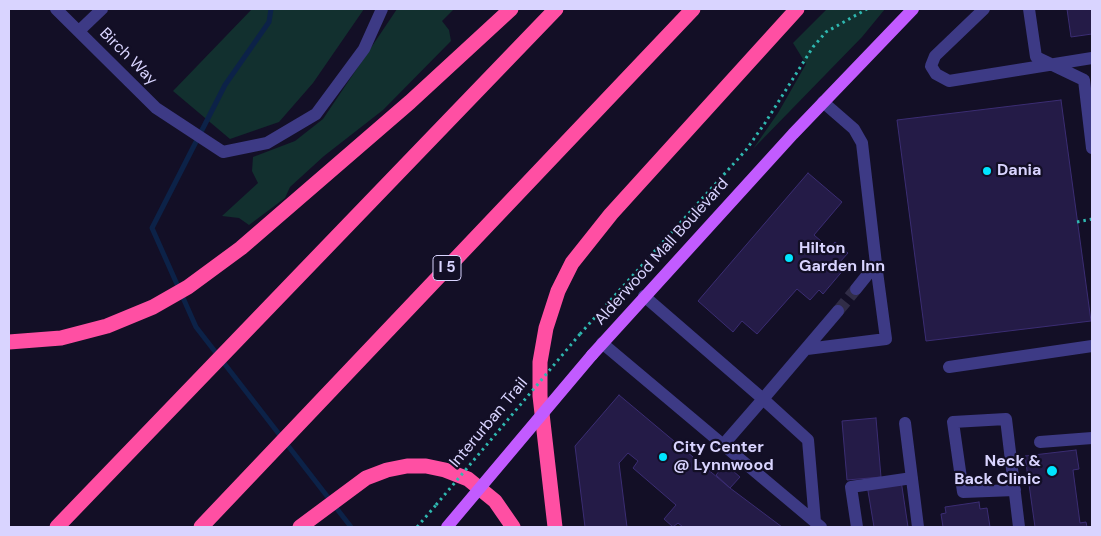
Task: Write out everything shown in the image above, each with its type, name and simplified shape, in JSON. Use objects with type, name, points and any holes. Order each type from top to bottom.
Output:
[{"type":"highway","points":[[9,342],[61,338],[107,326],[153,307],[188,286],[241,248],[410,102],[511,9]]},
{"type":"highway","points":[[57,527],[556,9]]},
{"type":"highway","name":"I 5","points":[[201,527],[694,9]]},
{"type":"highway","points":[[555,527],[540,396],[540,362],[544,336],[558,291],[572,263],[611,214],[797,9]]},
{"type":"highway","points":[[300,527],[366,478],[387,470],[407,466],[426,466],[445,470],[468,479],[496,501],[513,527]]},
{"type":"main road","name":"Alderwood Mall Boulevard","points":[[447,527],[644,296],[823,102],[913,9]]},
{"type":"street","name":"Birch Way","points":[[56,9],[156,108],[223,152],[267,143],[316,114],[364,49],[382,9]]},
{"type":"street","points":[[79,31],[102,9]]},
{"type":"street","points":[[984,9],[935,56],[931,66],[936,74],[949,81],[1092,58]]},
{"type":"street","points":[[1029,9],[1036,57],[1084,80],[1092,148]]},
{"type":"street","points":[[806,349],[886,339],[862,143],[854,129],[823,102]]},
{"type":"street","points":[[856,289],[876,264]]},
{"type":"street","points":[[644,296],[808,440],[818,525]]},
{"type":"street","points":[[723,445],[838,311]]},
{"type":"street","points":[[602,343],[818,525]]},
{"type":"street","points":[[949,367],[1092,346]]},
{"type":"street","points":[[1015,490],[963,492],[953,422],[1006,419],[1015,490],[1019,527]]},
{"type":"street","points":[[905,423],[918,527]]},
{"type":"street","points":[[1040,442],[1092,438]]},
{"type":"street","points":[[857,527],[851,487],[912,478]]},
{"type":"path","name":"Interurban Trail","points":[[417,527],[580,334],[746,150],[766,123],[813,47],[826,32],[867,9]]},
{"type":"path","points":[[1077,222],[1092,219]]},
{"type":"green space","points":[[252,9],[364,9],[313,83],[279,122],[230,139],[173,91]]},
{"type":"green space","points":[[397,9],[454,9],[442,21],[449,30],[451,41],[383,110],[324,156],[290,187],[285,198],[249,225],[239,218],[222,216],[258,183],[252,171],[253,157],[295,141],[323,119]]},
{"type":"green space","points":[[827,9],[885,9],[862,37],[753,149],[778,113],[806,64],[793,43]]},
{"type":"building","points":[[1067,9],[1092,9],[1092,34],[1071,37]]},
{"type":"building","name":"Dania","points":[[1061,100],[1091,321],[926,341],[897,120]]},
{"type":"building","name":"Hilton Garden Inn","points":[[808,173],[842,202],[814,235],[829,248],[835,242],[848,253],[839,263],[845,268],[823,294],[819,290],[810,300],[797,289],[757,334],[742,321],[733,332],[698,301]]},
{"type":"building","name":"City Center @ Lynnwood","points":[[619,395],[730,488],[782,527],[683,527],[678,523],[673,527],[664,519],[676,505],[633,468],[638,461],[628,453],[619,463],[627,527],[585,527],[575,446]]},
{"type":"building","points":[[876,418],[881,477],[847,480],[842,421]]},
{"type":"building","points":[[1076,450],[1079,469],[1073,470],[1080,523],[1086,522],[1087,527],[1035,527],[1025,456]]},
{"type":"building","points":[[725,464],[740,477],[730,488],[716,475]]},
{"type":"building","points":[[901,480],[908,527],[874,527],[867,485]]},
{"type":"building","points":[[979,502],[980,509],[987,508],[990,527],[943,527],[941,514],[946,513],[945,507]]},
{"type":"waterway","points":[[271,9],[269,22],[225,85],[152,228],[196,327],[351,527]]},
{"type":"tunnel","points":[[838,311],[856,289]]},
{"type":"place","name":"Dania","points":[[987,171]]},
{"type":"place","name":"Hilton Garden Inn","points":[[789,258]]},
{"type":"place","name":"City Center @ Lynnwood","points":[[663,457]]},
{"type":"place","name":"Neck & Back Clinic","points":[[1052,471]]}]
